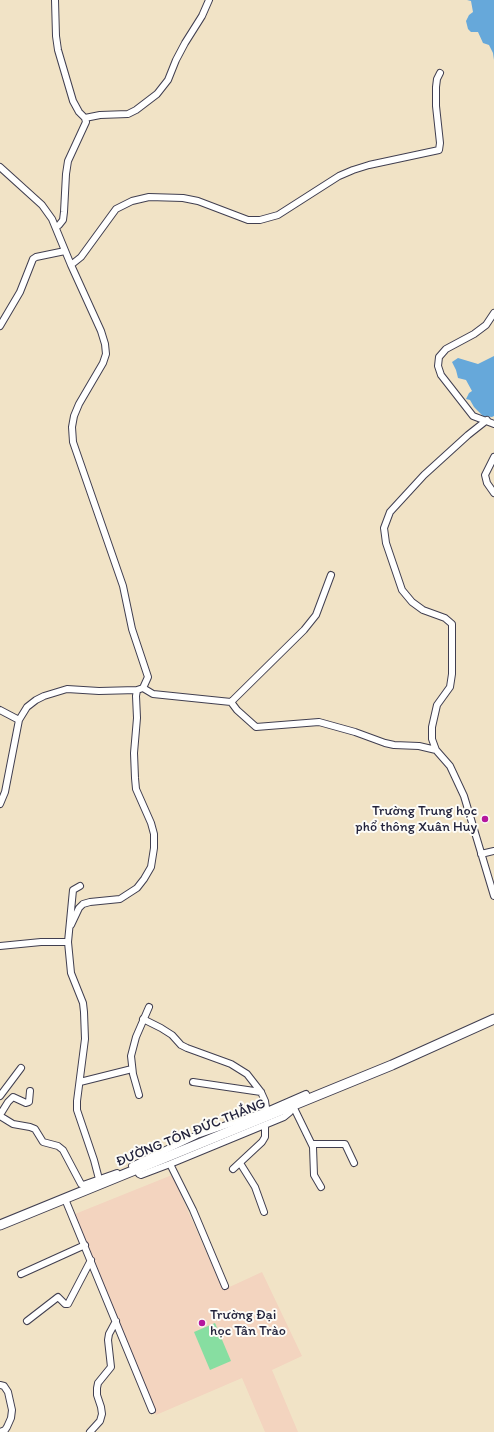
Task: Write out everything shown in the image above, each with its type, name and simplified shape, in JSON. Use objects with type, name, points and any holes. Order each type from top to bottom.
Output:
[{"type":"highway","name":"ĐƯỜNG TÔN ĐỨC THẮNG","points":[[0,1225],[392,1065],[494,1019]]},
{"type":"street","points":[[55,0],[58,50],[73,101],[76,108],[85,118],[85,124],[68,161],[63,220],[56,227]]},
{"type":"street","points":[[85,118],[100,115],[128,114],[136,110],[157,94],[168,80],[176,60],[202,16],[209,0]]},
{"type":"street","points":[[70,265],[81,257],[116,209],[132,201],[149,197],[183,198],[198,201],[248,220],[260,220],[278,215],[339,176],[353,170],[369,165],[439,150],[440,143],[436,106],[436,87],[437,79],[440,73]]},
{"type":"street","points":[[0,167],[42,204],[56,227],[70,265],[102,331],[106,354],[103,363],[79,404],[74,416],[72,427],[73,442],[123,586],[136,641],[148,673],[147,682],[136,696],[137,718],[134,753],[136,789],[151,823],[154,834],[154,848],[151,867],[144,879],[130,894],[120,899],[83,904],[79,908],[70,929]]},
{"type":"street","points":[[0,326],[20,292],[33,259],[36,257],[65,251]]},
{"type":"street","points":[[494,313],[486,325],[474,334],[446,349],[439,357],[438,366],[441,375],[473,416],[487,420],[494,424]]},
{"type":"street","points":[[487,420],[468,435],[419,480],[390,512],[384,528],[386,544],[402,590],[412,602],[423,610],[445,618],[452,624],[452,674],[450,687],[437,705],[432,727],[432,739],[436,750],[447,762],[466,802],[494,896]]},
{"type":"street","points":[[494,457],[485,475],[486,483],[494,493]]},
{"type":"street","points":[[231,702],[304,630],[316,616],[331,575]]},
{"type":"street","points":[[0,804],[5,792],[19,720],[27,707],[36,700],[67,689],[99,691],[140,689],[153,694],[231,702],[237,710],[256,727],[319,722],[355,732],[385,743],[394,745],[419,746],[436,750]]},
{"type":"street","points":[[0,710],[19,720]]},
{"type":"street","points":[[481,854],[494,851]]},
{"type":"street","points":[[80,886],[73,890],[68,942],[71,973],[83,1003],[84,1012],[85,1038],[77,1110],[99,1179]]},
{"type":"street","points":[[0,946],[41,942],[68,942]]},
{"type":"street","points":[[138,1095],[132,1069],[132,1050],[149,1007]]},
{"type":"street","points":[[143,1019],[172,1035],[181,1045],[238,1067],[247,1074],[261,1092],[265,1101],[267,1117],[265,1137],[262,1142],[233,1169]]},
{"type":"street","points":[[0,1096],[21,1068]]},
{"type":"street","points":[[80,1082],[132,1069]]},
{"type":"street","points":[[193,1082],[261,1092]]},
{"type":"street","points":[[30,1091],[29,1102],[26,1103],[16,1098],[11,1098],[0,1115],[13,1124],[34,1129],[43,1142],[58,1146],[63,1150],[80,1184],[84,1185],[137,1168],[198,1135],[267,1117]]},
{"type":"street","points":[[137,1168],[139,1174],[142,1175],[170,1164],[215,1144],[267,1117],[306,1094]]},
{"type":"street","points":[[292,1106],[312,1144],[314,1175],[321,1187]]},
{"type":"street","points":[[312,1144],[345,1144],[354,1163]]},
{"type":"street","points":[[240,1163],[255,1187],[264,1212]]},
{"type":"street","points":[[170,1164],[193,1210],[225,1286]]},
{"type":"street","points":[[65,1199],[152,1410]]},
{"type":"street","points":[[21,1274],[85,1245]]},
{"type":"street","points":[[27,1321],[58,1297],[65,1304],[68,1304],[91,1260]]},
{"type":"street","points":[[90,1432],[100,1421],[102,1414],[97,1395],[97,1388],[98,1383],[111,1367],[108,1340],[109,1334],[116,1321]]},
{"type":"street","points":[[0,1385],[4,1386],[8,1392],[12,1410],[11,1418],[5,1431]]},
{"type":"shaded area","name":"Trường Đại học Tân Trào","points":[[172,1175],[223,1290],[262,1272],[302,1356],[272,1370],[298,1432],[265,1432],[242,1378],[156,1415],[75,1214]]},
{"type":"green space","points":[[215,1323],[231,1361],[210,1370],[194,1332]]},
{"type":"water","points":[[467,0],[494,0],[494,60],[493,53],[489,45],[483,43],[478,32],[471,32],[468,29],[466,21],[469,15],[473,12],[471,1]]},
{"type":"water","points":[[494,356],[494,416],[492,417],[483,416],[474,407],[470,400],[466,399],[472,391],[466,380],[458,378],[452,362],[458,358],[478,364]]},
{"type":"place","name":"Trường Trung học phổ thông Xuân Huy","points":[[485,819]]},
{"type":"place","name":"Trường Đại học Tân Trào","points":[[202,1323]]}]
